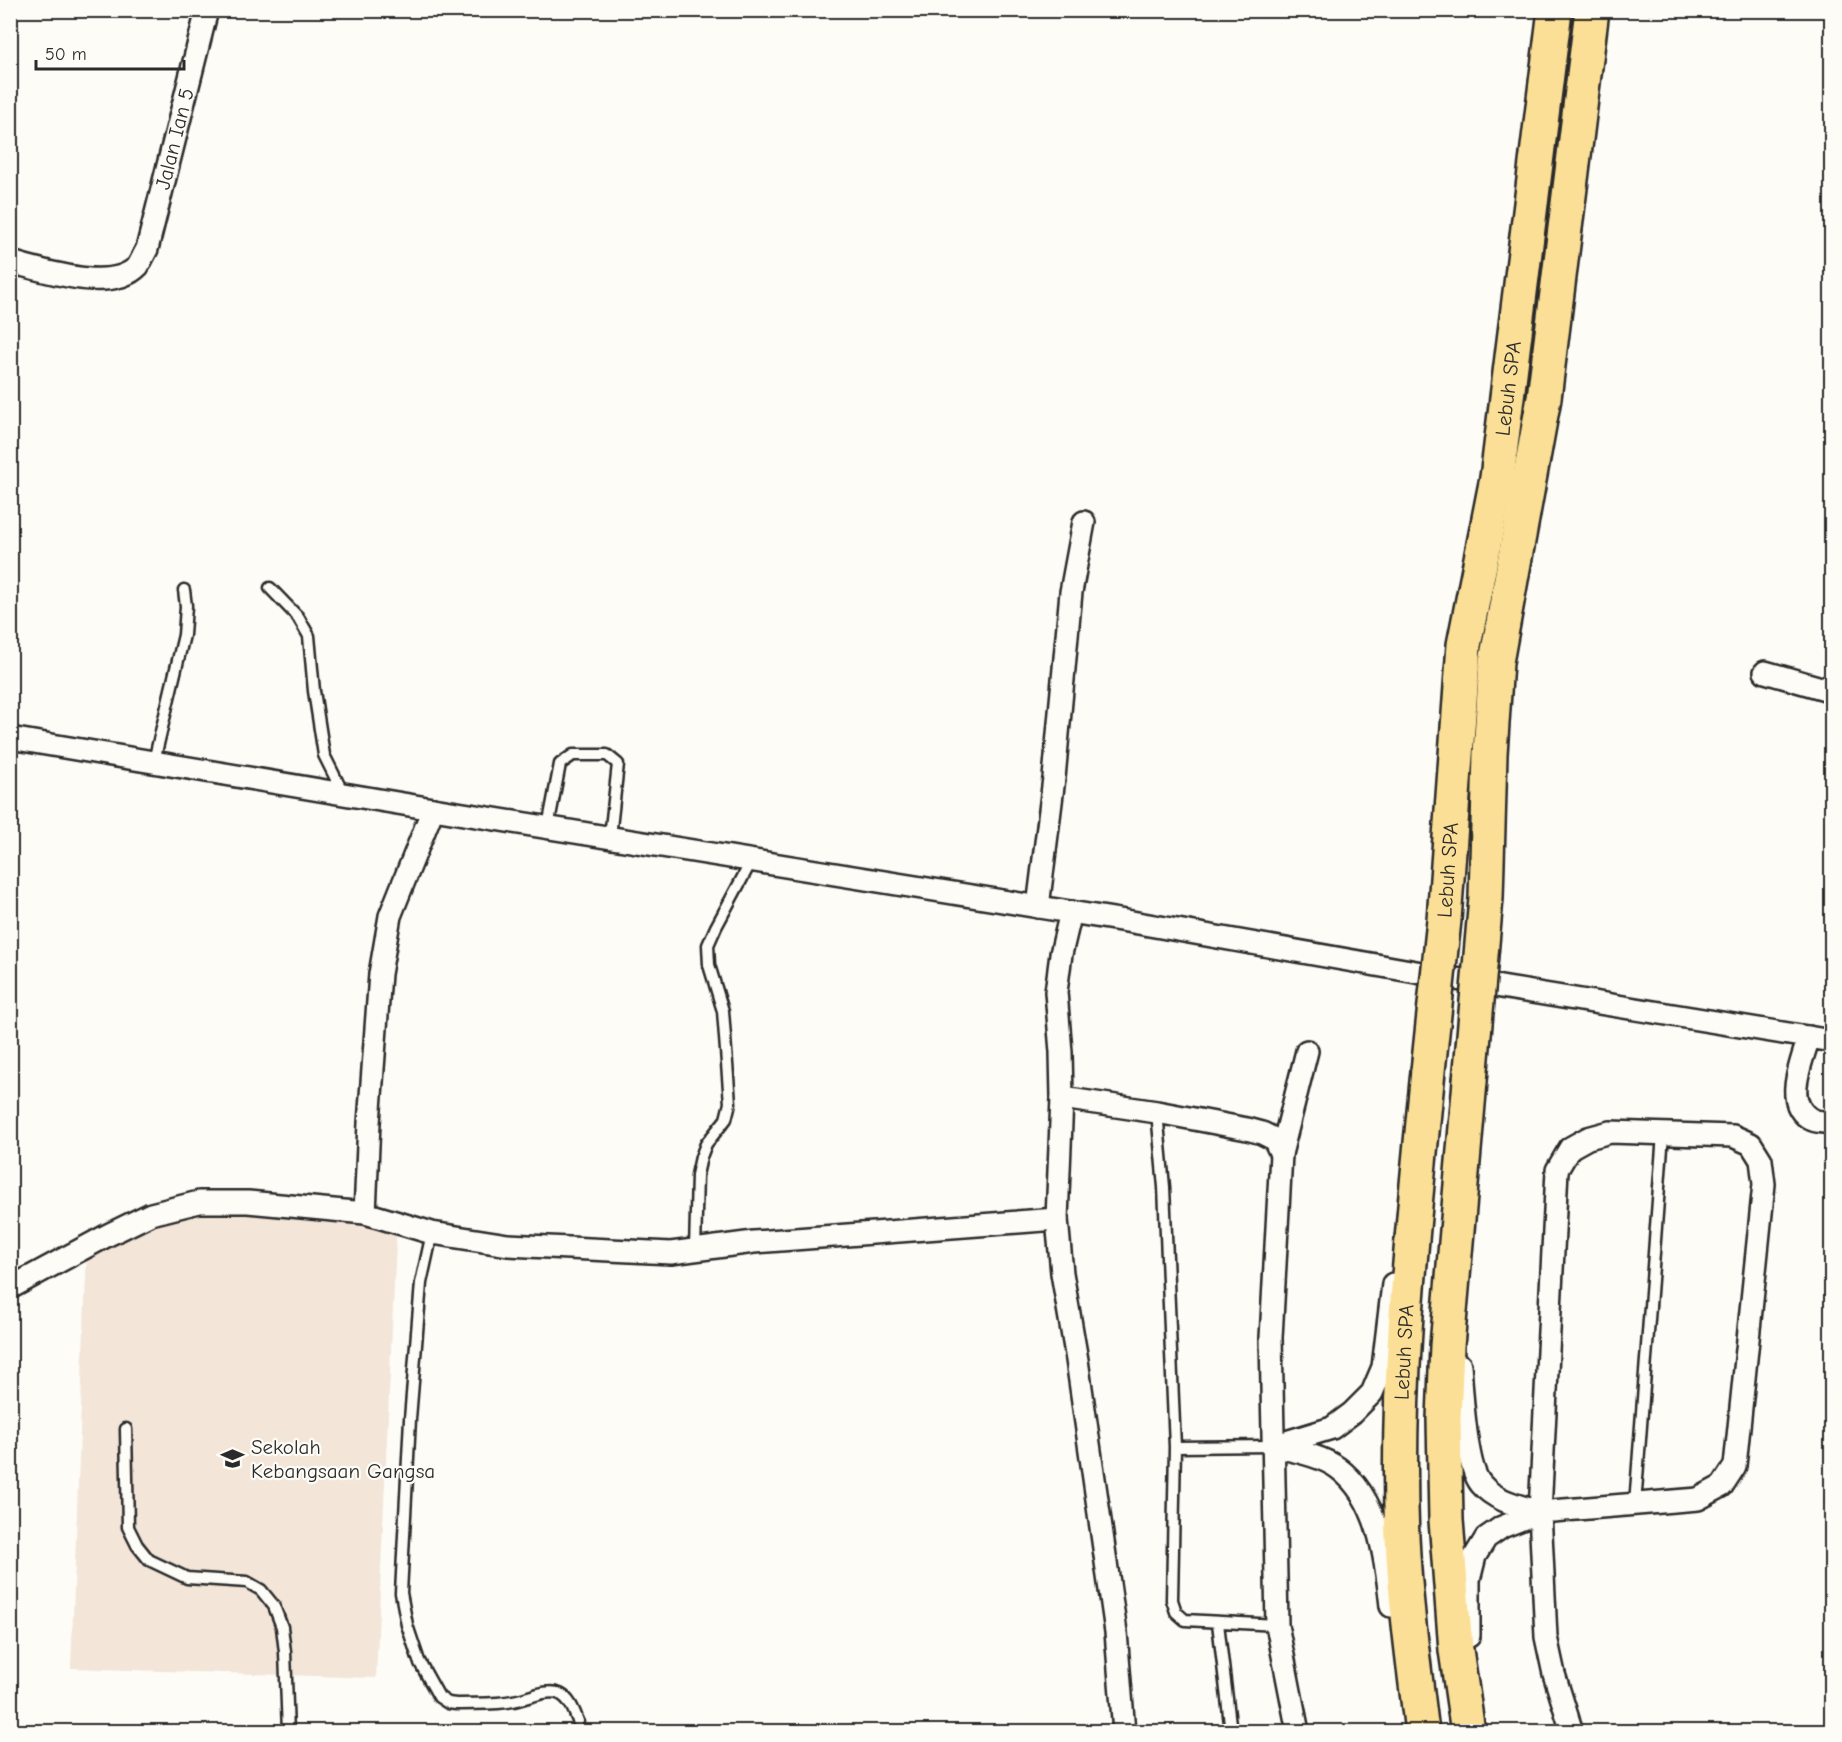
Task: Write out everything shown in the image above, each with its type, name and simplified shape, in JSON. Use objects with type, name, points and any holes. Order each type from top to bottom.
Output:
[{"type":"highway","name":"Lebuh SPA","points":[[1422,1731],[1412,1653],[1402,1538],[1401,1440],[1404,1335],[1444,920],[1464,645],[1497,478],[1555,10]]},
{"type":"highway","name":"Lebuh SPA","points":[[1468,1731],[1456,1650],[1446,1520],[1444,1419],[1448,1346],[1486,898],[1490,754],[1496,662],[1545,398],[1592,10]]},
{"type":"street","name":"Jalan Ian 5","points":[[10,262],[70,277],[92,279],[123,275],[138,266],[147,249],[207,10]]},
{"type":"street","points":[[1038,907],[1054,778],[1071,592],[1084,522]]},
{"type":"street","points":[[1765,672],[1832,691]]},
{"type":"street","points":[[10,738],[1071,912],[1507,988],[1832,1041]]},
{"type":"street","points":[[365,1213],[369,1123],[382,962],[390,916],[433,809]]},
{"type":"street","points":[[1071,912],[1060,954],[1056,992],[1062,1098],[1057,1219],[1062,1273],[1077,1360],[1116,1632],[1124,1731]]},
{"type":"street","points":[[1809,1037],[1796,1083],[1796,1100],[1800,1111],[1814,1120],[1832,1123]]},
{"type":"street","points":[[1298,1731],[1277,1625],[1271,1338],[1281,1154],[1307,1051]]},
{"type":"street","points":[[1062,1098],[1157,1112],[1262,1133],[1274,1139],[1281,1154]]},
{"type":"street","points":[[1473,1731],[1469,1580],[1475,1556],[1486,1538],[1502,1527],[1540,1512],[1698,1498],[1722,1486],[1735,1466],[1764,1185],[1761,1160],[1751,1144],[1733,1136],[1610,1132],[1588,1138],[1570,1148],[1557,1170],[1540,1512],[1546,1637],[1554,1674],[1572,1731]]},
{"type":"street","points":[[1273,1446],[1332,1428],[1352,1413],[1372,1393],[1383,1367],[1401,1217],[1418,1179]]},
{"type":"street","points":[[10,1288],[151,1214],[199,1202],[248,1202],[365,1213],[432,1233],[508,1245],[671,1254],[754,1242],[1057,1219]]},
{"type":"street","points":[[1454,1278],[1462,1400],[1469,1454],[1480,1484],[1496,1497],[1540,1512]]},
{"type":"street","points":[[1273,1446],[1310,1455],[1338,1468],[1359,1490],[1376,1521],[1386,1561],[1407,1731]]},
{"type":"lane","points":[[270,588],[298,616],[309,636],[314,691],[324,755],[343,792]]},
{"type":"lane","points":[[154,762],[184,635],[186,606],[184,590]]},
{"type":"lane","points":[[548,827],[560,764],[573,754],[607,755],[618,764],[610,837]]},
{"type":"lane","points":[[695,1250],[698,1175],[701,1157],[706,1144],[726,1119],[730,1103],[723,1011],[709,965],[708,945],[752,860]]},
{"type":"lane","points":[[1157,1112],[1164,1187],[1175,1447],[1172,1600],[1176,1612],[1185,1620],[1277,1625]]},
{"type":"lane","points":[[1635,1505],[1663,1134]]},
{"type":"lane","points":[[432,1233],[421,1283],[410,1419],[402,1593],[407,1625],[423,1670],[439,1697],[448,1703],[512,1702],[549,1693],[559,1694],[567,1699],[574,1708],[578,1721]]},
{"type":"lane","points":[[126,1429],[128,1527],[137,1545],[149,1560],[187,1578],[247,1582],[261,1590],[274,1606],[282,1627],[285,1652],[288,1731]]},
{"type":"lane","points":[[1175,1447],[1273,1446]]},
{"type":"lane","points":[[1218,1623],[1231,1731]]},
{"type":"shaded area","name":"Sekolah Kebangsaan Gangsa","points":[[174,1203],[397,1219],[376,1678],[71,1668],[87,1250]]},
{"type":"water","points":[[1576,11],[1765,11],[1586,14]]},
{"type":"place","name":"Sekolah Kebangsaan Gangsa","points":[[233,1459]]}]
